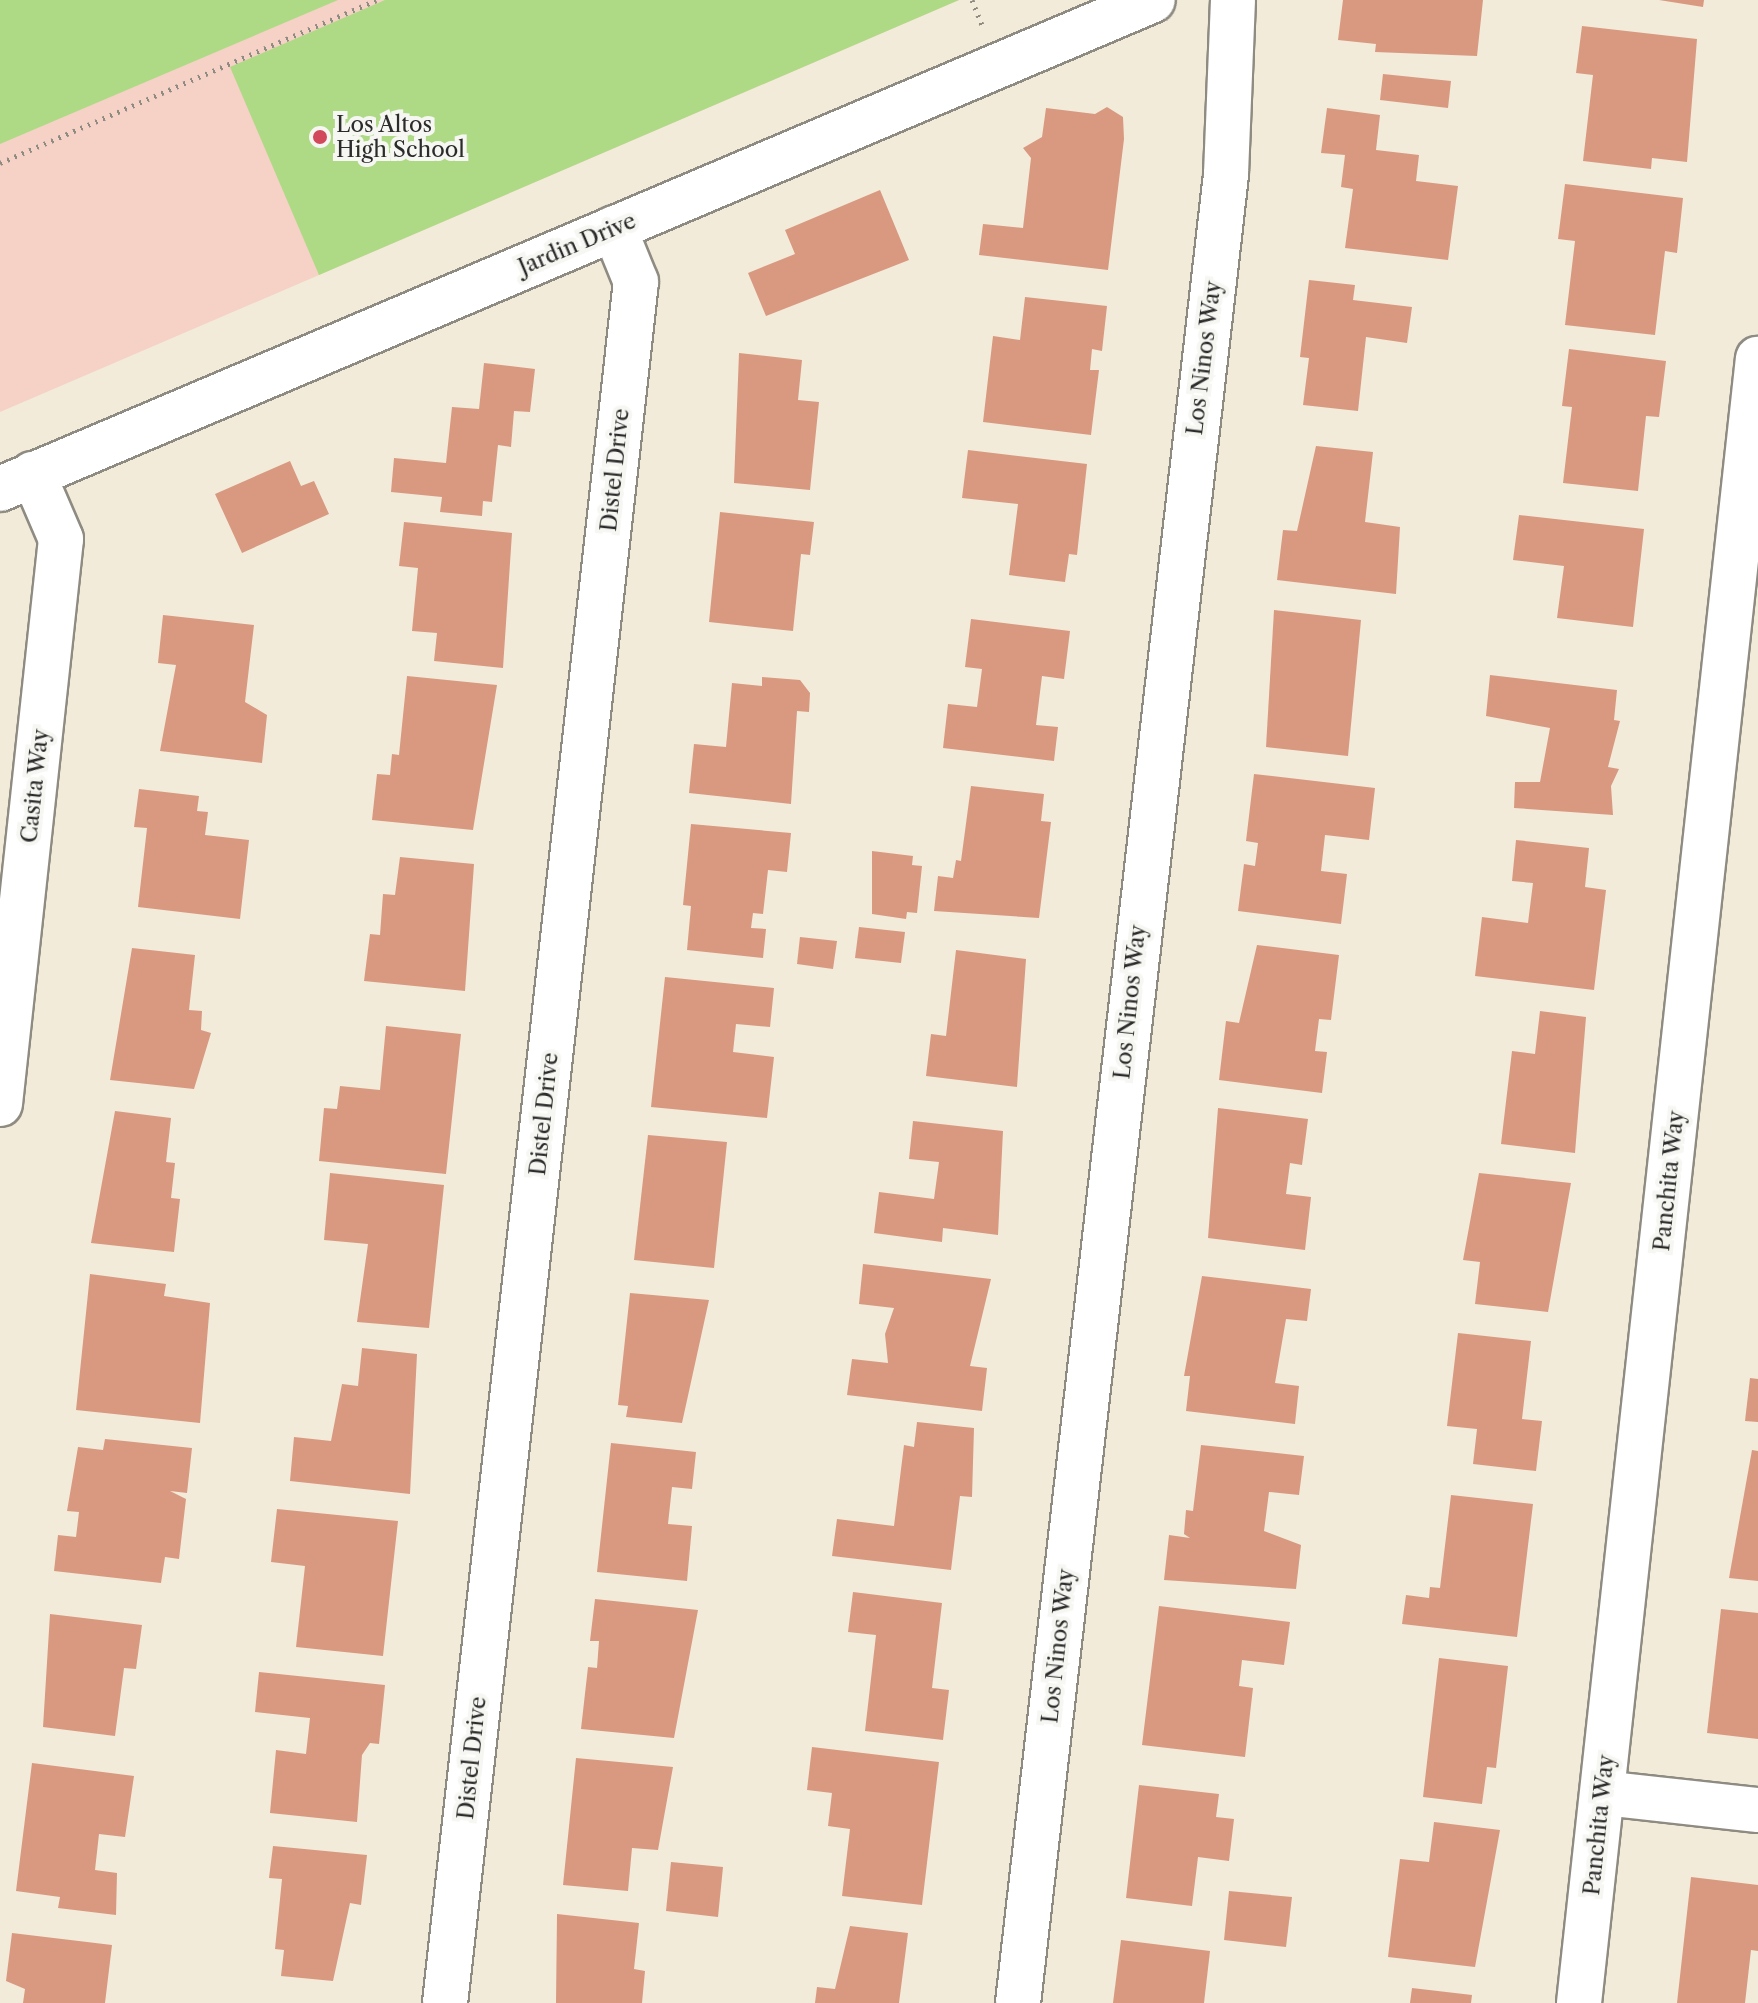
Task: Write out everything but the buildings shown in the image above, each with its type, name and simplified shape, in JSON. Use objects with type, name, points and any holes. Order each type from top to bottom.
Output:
[{"type":"street","name":"Jardin Drive","points":[[16,482],[1153,0]]},
{"type":"street","name":"Los Ninos Way","points":[[1018,2003],[1226,174],[1233,0]]},
{"type":"street","name":"Distel Drive","points":[[445,2003],[636,282],[614,228]]},
{"type":"street","name":"Panchita Way","points":[[1579,2003],[1758,359]]},
{"type":"street","name":"Casita Way","points":[[0,1104],[61,539],[16,482]]},
{"type":"street","points":[[1603,1793],[1758,1810]]},
{"type":"path","points":[[0,163],[376,0]]},
{"type":"shaded area","name":"Los Altos High School","points":[[0,0],[959,0],[0,412]]},
{"type":"green space","points":[[0,0],[338,0],[0,144]]},
{"type":"green space","points":[[385,0],[959,0],[319,275],[230,67]]},
{"type":"place","name":"Los Altos High School","points":[[320,137]]}]
